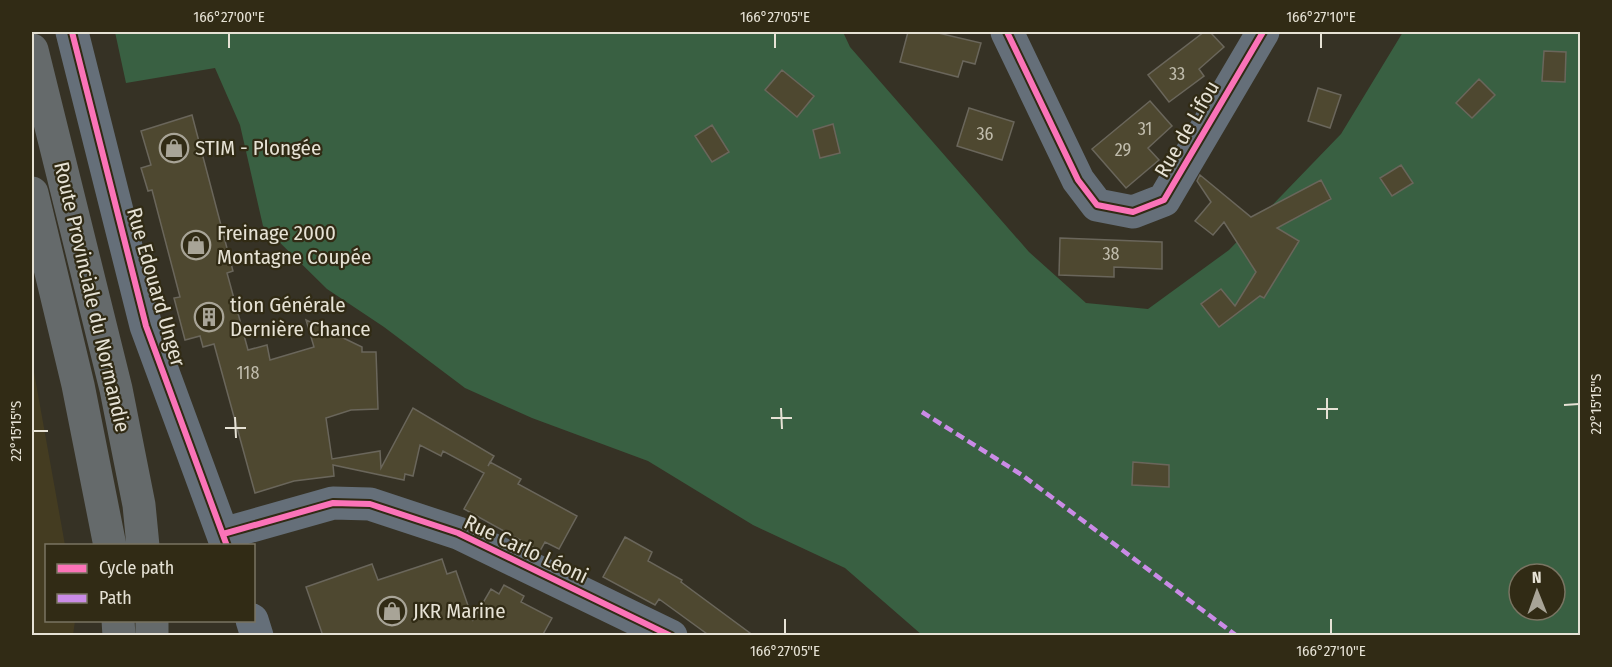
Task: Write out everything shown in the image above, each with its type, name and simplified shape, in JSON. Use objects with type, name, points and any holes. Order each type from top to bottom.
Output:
[{"type":"highway","name":"Route Provinciale du Normandie","points":[[32,50],[116,389],[139,505],[143,544]]},
{"type":"highway","name":"Route Provinciale du Normandie","points":[[32,193],[78,385],[110,544]]},
{"type":"street","name":"Rue Edouard Unger","points":[[72,32],[146,326],[225,540]]},
{"type":"street","name":"Rue de Lifou","points":[[1007,32],[1078,180],[1097,205],[1133,213],[1164,200],[1263,32]]},
{"type":"street","name":"Rue Carlo Léoni","points":[[225,540],[309,508],[348,502],[389,508],[458,533],[671,636]]},
{"type":"shaded area","points":[[32,361],[65,544],[45,544],[45,622],[75,622],[73,635],[32,635]]},
{"type":"green space","points":[[115,32],[843,32],[850,47],[1029,252],[1086,303],[1148,309],[1229,250],[1341,134],[1403,32],[1580,32],[1580,635],[922,635],[845,568],[753,525],[648,461],[532,418],[465,388],[384,327],[327,289],[263,226],[240,125],[215,68],[126,83]]},
{"type":"building","points":[[908,32],[934,32],[981,43],[975,64],[963,61],[958,77],[900,62]]},
{"type":"building","points":[[1204,32],[1210,32],[1224,47],[1199,69],[1204,76],[1169,102],[1148,75]]},
{"type":"building","points":[[1544,51],[1566,52],[1565,82],[1542,81]]},
{"type":"building","points":[[782,70],[814,96],[797,117],[765,90]]},
{"type":"building","points":[[1479,79],[1495,95],[1472,118],[1456,103]]},
{"type":"building","points":[[1318,88],[1341,95],[1330,128],[1308,121]]},
{"type":"building","points":[[1150,101],[1172,126],[1148,148],[1159,160],[1126,188],[1092,149]]},
{"type":"building","points":[[969,108],[1014,122],[1002,160],[957,146]]},
{"type":"building","points":[[192,115],[233,271],[227,273],[248,350],[267,345],[270,360],[314,347],[306,320],[362,347],[362,352],[376,352],[378,409],[351,410],[326,418],[332,459],[380,451],[381,468],[413,408],[494,456],[490,462],[521,479],[518,484],[577,516],[559,549],[545,542],[540,551],[464,509],[484,473],[443,451],[441,456],[420,445],[413,476],[405,474],[404,480],[333,465],[334,476],[294,481],[255,493],[214,344],[203,347],[200,336],[185,340],[174,298],[180,297],[152,190],[148,191],[141,168],[151,165],[141,131]]},
{"type":"building","points":[[833,124],[840,153],[820,158],[813,130]]},
{"type":"building","points":[[712,125],[729,152],[712,162],[695,136]]},
{"type":"building","points":[[1401,165],[1413,183],[1392,196],[1380,178]]},
{"type":"building","points":[[1200,175],[1251,217],[1321,180],[1331,199],[1277,228],[1299,241],[1264,298],[1260,296],[1219,327],[1201,304],[1221,289],[1235,306],[1256,272],[1224,222],[1213,235],[1195,221],[1211,202],[1197,181]]},
{"type":"building","points":[[1060,238],[1162,242],[1162,269],[1114,267],[1114,277],[1059,275]]},
{"type":"building","points":[[1133,462],[1169,465],[1169,487],[1132,485]]},
{"type":"building","points":[[625,537],[652,552],[648,561],[682,580],[681,582],[754,636],[710,636],[659,599],[655,605],[603,577]]},
{"type":"building","name":"JKR Marine","points":[[442,559],[447,574],[456,571],[473,620],[491,589],[499,594],[504,585],[524,596],[521,602],[552,618],[542,636],[323,636],[306,587],[372,564],[378,580]]},
{"type":"marked path","points":[[922,412],[1022,475],[1237,636]]},
{"type":"cycle path","points":[[72,32],[146,326],[226,544]]},
{"type":"cycle path","points":[[1007,32],[1078,180],[1097,205],[1133,212],[1164,200],[1263,32]]},
{"type":"cycle path","points":[[223,534],[333,503],[370,504],[458,533],[671,636]]},
{"type":"place","name":"STIM - Plongée","points":[[174,148]]},
{"type":"place","name":"Freinage 2000 Montagne Coupée","points":[[196,245]]},
{"type":"place","name":"tion Générale Dernière Chance","points":[[209,317]]},
{"type":"place","name":"JKR Marine","points":[[392,611]]}]
